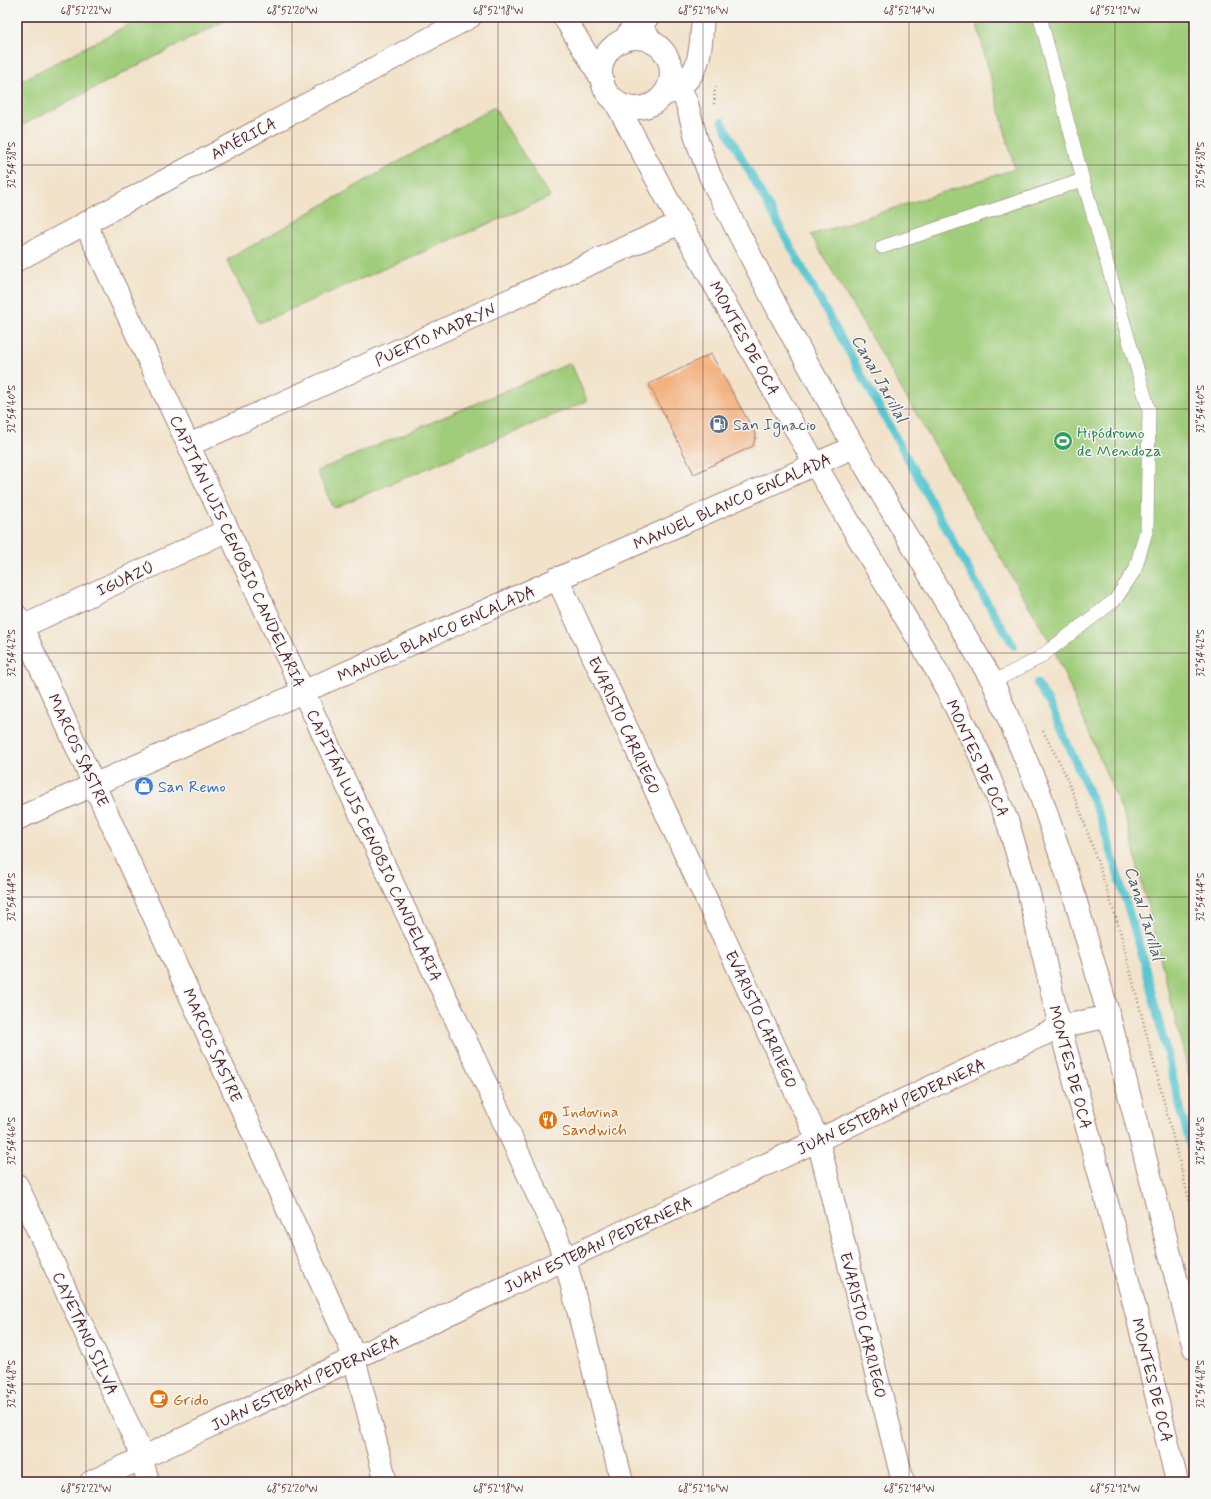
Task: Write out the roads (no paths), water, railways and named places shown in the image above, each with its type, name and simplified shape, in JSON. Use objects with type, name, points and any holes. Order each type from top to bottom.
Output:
[{"type":"street","name":"AMÉRICA","points":[[17,260],[470,17]]},
{"type":"street","points":[[564,17],[610,96],[619,104],[630,108],[642,108],[653,104],[671,92],[691,75],[699,60],[703,17]]},
{"type":"street","points":[[624,40],[640,18],[652,42]]},
{"type":"street","points":[[602,81],[602,64],[607,54],[614,46],[624,40],[636,38],[647,39],[665,53],[670,63],[671,74],[669,86],[671,92],[687,104],[697,141],[717,190],[784,321],[854,447],[994,682],[1039,791],[1074,895],[1109,1016],[1194,1348]]},
{"type":"street","name":"MONTES DE OCA","points":[[614,99],[680,223],[815,464],[938,673],[979,753],[1008,823],[1029,894],[1060,1027],[1136,1312],[1177,1482]]},
{"type":"street","name":"CAPITÁN LUIS CENOBIO CANDELARIA","points":[[85,223],[552,1225],[565,1259],[622,1482]]},
{"type":"street","name":"PUERTO MADRYN","points":[[189,446],[680,223]]},
{"type":"street","name":"MANUEL BLANCO ENCALADA","points":[[17,819],[854,447]]},
{"type":"street","name":"IGUAZÚ","points":[[20,621],[228,530]]},
{"type":"street","name":"EVARISTO CARRIEGO","points":[[557,578],[818,1140],[904,1482]]},
{"type":"street","name":"MARCOS SASTRE","points":[[20,621],[349,1344],[354,1358],[386,1482]]},
{"type":"street","name":"JUAN ESTEBAN PEDERNERA","points":[[91,1482],[1060,1027],[1109,1016]]},
{"type":"street","name":"CAYETANO SILVA","points":[[17,1185],[139,1448],[148,1482]]},
{"type":"lane","points":[[994,682],[1039,658],[1115,600],[1135,570],[1147,528],[1149,410],[1083,180],[1040,17]]},
{"type":"lane","points":[[882,247],[1083,180]]},
{"type":"waterway","name":"Canal Jarillal","points":[[722,122],[985,599],[1014,646]]},
{"type":"waterway","name":"Canal Jarillal","points":[[1037,683],[1051,706],[1102,822],[1143,958],[1194,1162]]},
{"type":"place","name":"San Ignacio","points":[[719,424]]},
{"type":"place","name":"Hipódromo de Mendoza","points":[[1063,441]]},
{"type":"place","name":"San Remo","points":[[144,786]]},
{"type":"place","name":"Indovina Sandwich","points":[[548,1120]]},
{"type":"place","name":"Grido","points":[[159,1399]]}]
